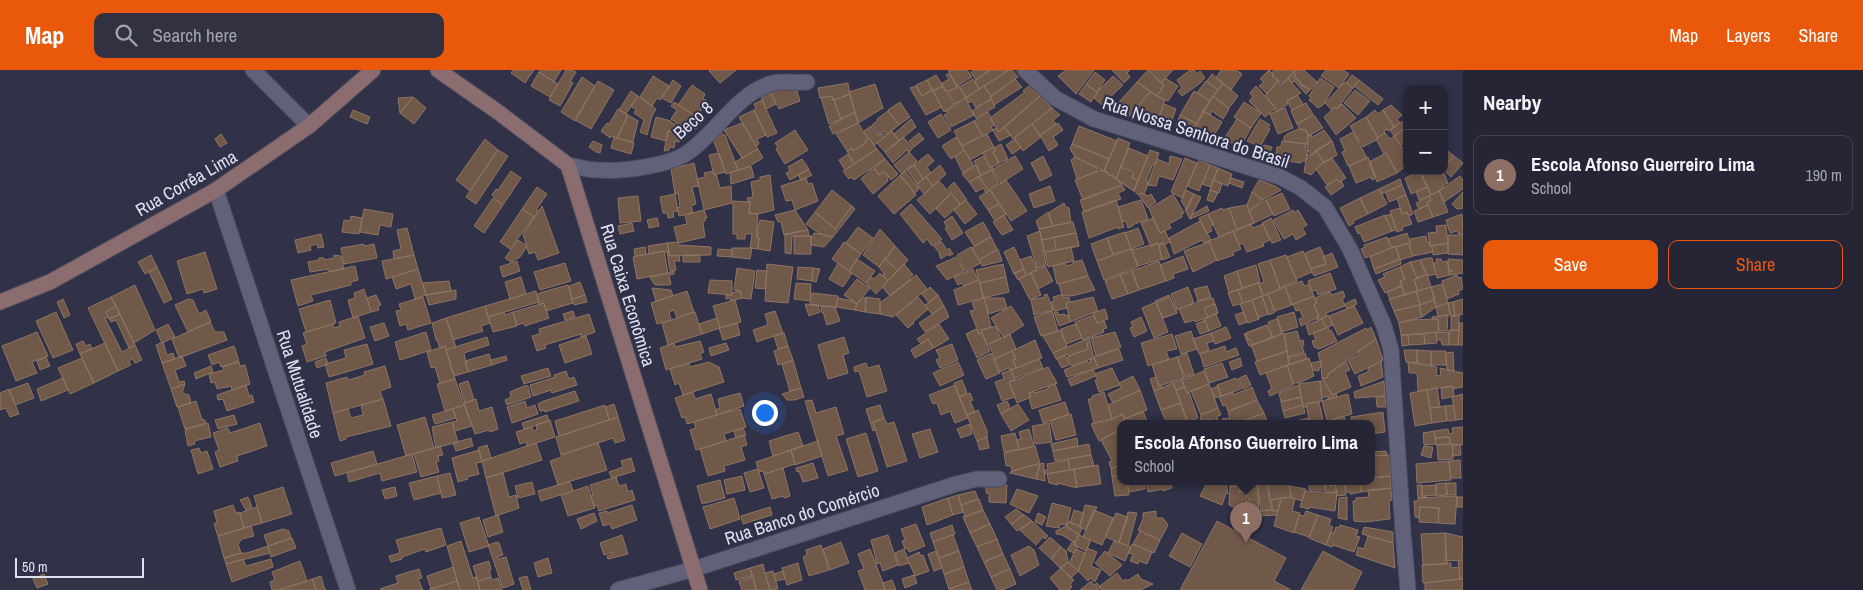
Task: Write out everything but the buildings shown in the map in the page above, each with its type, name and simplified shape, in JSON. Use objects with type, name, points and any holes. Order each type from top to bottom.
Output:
[{"type":"street","points":[[253,70],[308,126]]},
{"type":"street","name":"Rua Corrêa Lima","points":[[0,302],[50,282],[216,190],[308,126],[373,70]]},
{"type":"street","points":[[438,70],[568,165]]},
{"type":"street","name":"Rua Nossa Senhora do Brasil","points":[[1025,70],[1055,98],[1094,119],[1280,177],[1301,188],[1325,207],[1350,249],[1384,326],[1391,350],[1408,590]]},
{"type":"street","name":"Beco 8","points":[[568,165],[599,170],[646,167],[682,156],[752,94],[773,83],[807,82]]},
{"type":"street","name":"Rua Caixa Econômica","points":[[568,165],[700,590]]},
{"type":"street","name":"Rua Mutualidade","points":[[216,190],[348,590]]},
{"type":"street","name":"Rua Banco do Comércio","points":[[618,590],[694,569],[956,484],[977,479],[999,479]]},
{"type":"place","name":"Escola Afonso Guerreiro Lima","points":[[1246,543]]}]
